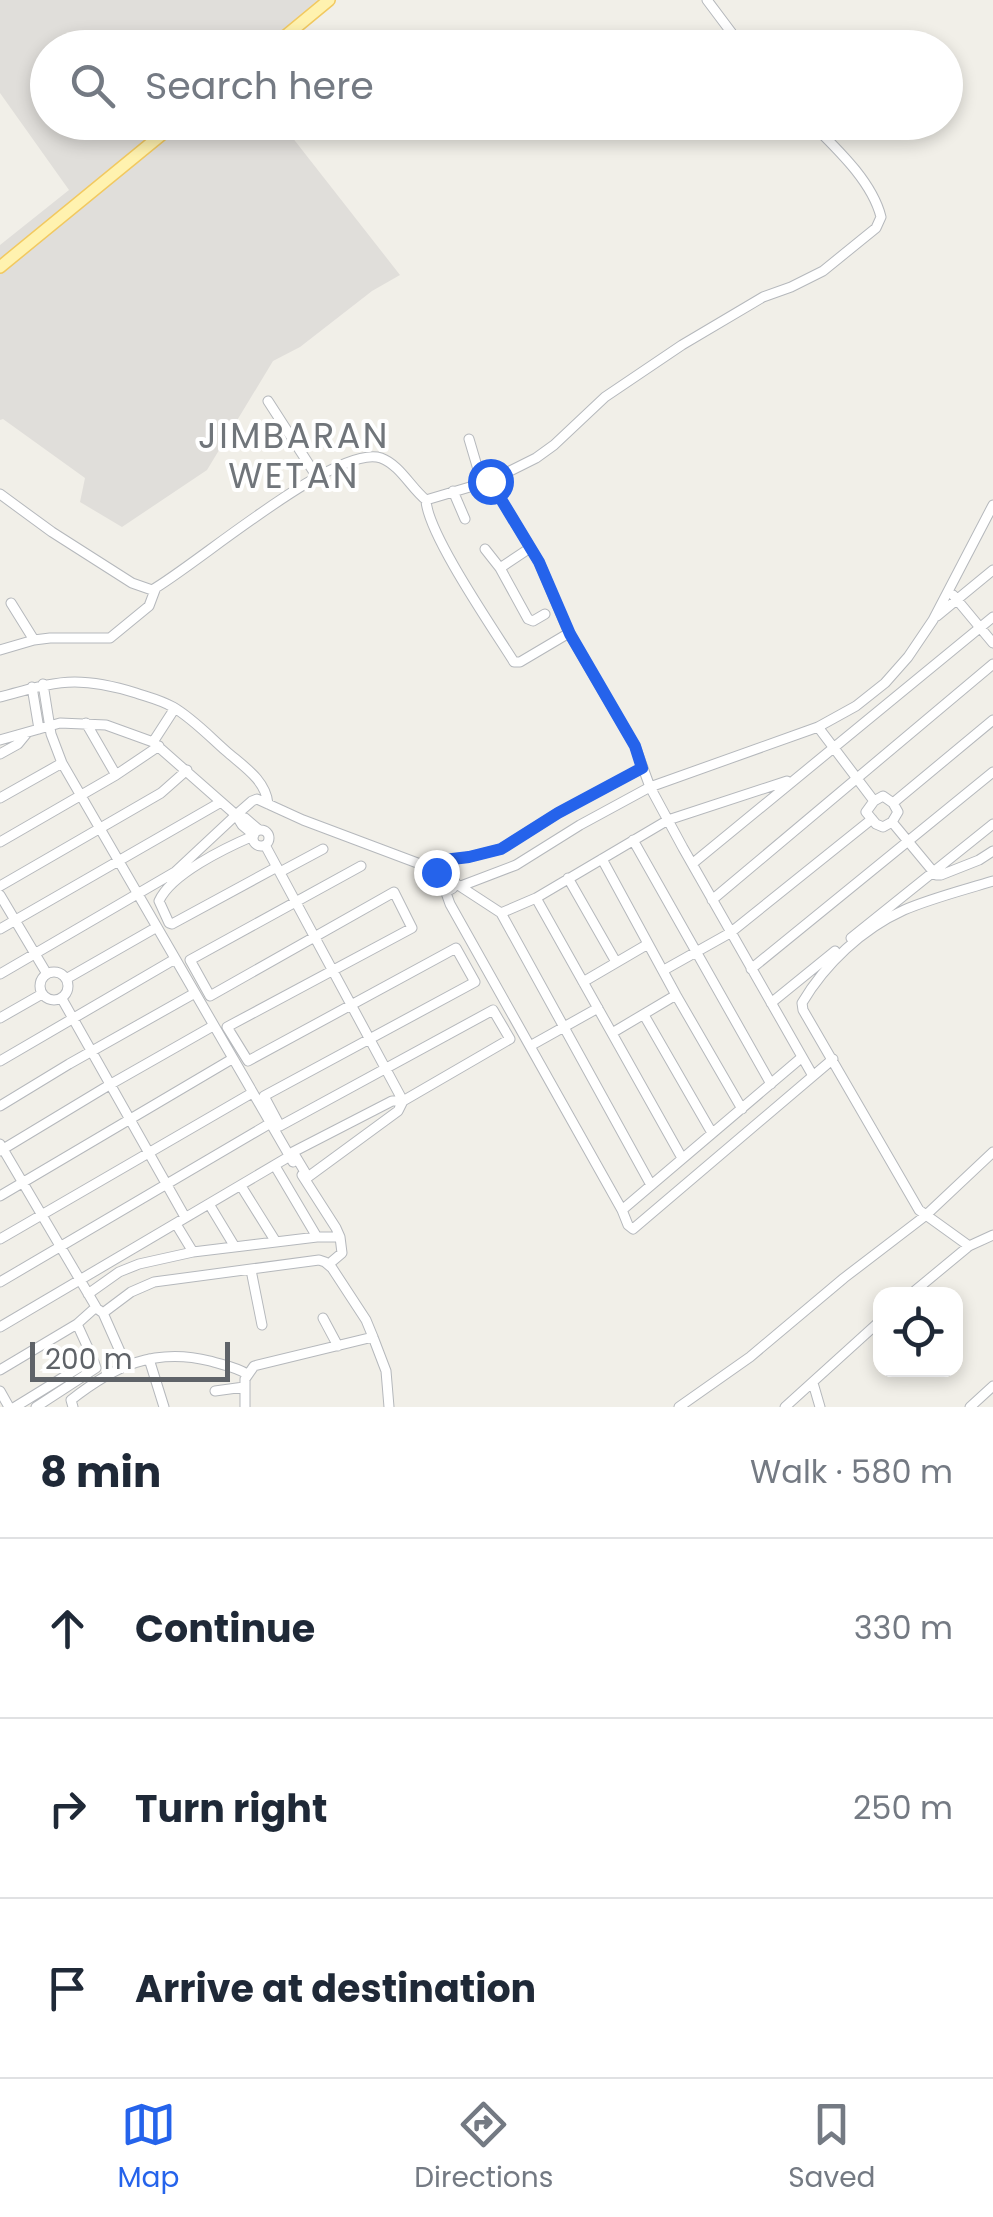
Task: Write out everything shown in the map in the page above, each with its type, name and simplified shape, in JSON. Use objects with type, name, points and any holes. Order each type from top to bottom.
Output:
[{"type":"main road","points":[[292,30],[329,0]]},
{"type":"main road","points":[[0,267],[155,140]]},
{"type":"street","points":[[707,0],[730,30]]},
{"type":"street","points":[[426,500],[486,482],[536,458],[605,398],[682,345],[763,298],[822,271],[876,228],[881,217],[873,198],[826,140]]},
{"type":"street","points":[[268,401],[317,477]]},
{"type":"street","points":[[469,440],[486,482],[539,562],[570,634],[668,820],[813,1076]]},
{"type":"street","points":[[2,498],[132,583],[154,590],[317,477],[350,462],[379,458],[391,464],[426,500],[428,514],[450,556],[515,663],[570,634]]},
{"type":"street","points":[[453,491],[465,519]]},
{"type":"street","points":[[445,890],[516,865],[650,786],[818,727],[856,706],[897,671],[932,620],[993,505]]},
{"type":"street","points":[[500,568],[530,548]]},
{"type":"street","points":[[484,549],[500,568],[528,619],[545,614]]},
{"type":"street","points":[[932,620],[993,570]]},
{"type":"street","points":[[948,589],[993,643]]},
{"type":"street","points":[[0,650],[34,640],[110,638],[149,606],[154,590]]},
{"type":"street","points":[[11,603],[34,640]]},
{"type":"street","points":[[692,864],[993,617]]},
{"type":"street","points":[[712,900],[993,664]]},
{"type":"street","points":[[897,671],[910,686]]},
{"type":"street","points":[[0,697],[70,681],[100,683],[174,708],[254,775],[266,791],[268,804]]},
{"type":"street","points":[[44,684],[44,727]]},
{"type":"street","points":[[32,688],[44,727],[62,763],[270,1124],[340,1237],[342,1253],[329,1264]]},
{"type":"street","points":[[856,706],[867,722]]},
{"type":"street","points":[[0,842],[116,775],[156,744],[174,708]]},
{"type":"street","points":[[893,803],[993,720]]},
{"type":"street","points":[[830,722],[843,742]]},
{"type":"street","points":[[86,723],[116,775]]},
{"type":"street","points":[[0,740],[44,727],[106,725],[156,744],[255,834]]},
{"type":"street","points":[[818,727],[874,801]]},
{"type":"street","points":[[0,754],[28,733]]},
{"type":"street","points":[[428,867],[501,849],[640,761]]},
{"type":"street","points":[[0,798],[62,763]]},
{"type":"street","points":[[0,886],[169,788],[187,770]]},
{"type":"street","points":[[751,969],[993,772]]},
{"type":"street","points":[[501,913],[536,898],[668,820],[796,778]]},
{"type":"street","points":[[883,796],[893,803],[898,812],[892,822],[883,827],[872,820],[866,810],[874,801],[883,796]]},
{"type":"street","points":[[0,974],[182,867],[254,800],[268,804],[428,867],[443,878],[452,877],[501,913],[651,1185]]},
{"type":"street","points":[[0,929],[221,802]]},
{"type":"street","points":[[674,831],[693,812]]},
{"type":"street","points":[[664,970],[730,934],[872,820]]},
{"type":"street","points":[[892,822],[932,872],[941,875],[980,860],[993,850]]},
{"type":"street","points":[[771,1003],[993,824]]},
{"type":"street","points":[[323,849],[278,870],[172,924],[158,901],[184,874],[255,834],[264,830],[269,834],[265,846],[278,870],[295,901],[314,937],[351,1004],[384,1068],[403,1101]]},
{"type":"street","points":[[633,840],[771,1084]]},
{"type":"street","points":[[602,859],[742,1109]]},
{"type":"street","points":[[362,866],[190,960],[210,996],[394,892],[412,928],[227,1028],[248,1061],[456,948],[475,982],[264,1096],[280,1126],[492,1010],[510,1040],[403,1101],[392,1101],[293,1152],[308,1177],[398,1111],[403,1101]]},
{"type":"street","points":[[443,878],[441,884],[450,904],[630,1227],[636,1228],[833,1059]]},
{"type":"street","points":[[568,878],[616,962]]},
{"type":"street","points":[[969,1246],[919,1210],[802,1007],[831,963],[898,913],[993,881]]},
{"type":"street","points":[[0,895],[47,974]]},
{"type":"street","points":[[536,898],[682,1158]]},
{"type":"street","points":[[66,979],[157,928]]},
{"type":"street","points":[[583,982],[648,944]]},
{"type":"street","points":[[0,1061],[175,959]]},
{"type":"street","points":[[58,972],[66,979],[68,990],[62,998],[49,1000],[42,994],[40,985],[47,974],[58,972]]},
{"type":"street","points":[[0,1018],[42,994]]},
{"type":"street","points":[[0,1106],[194,994]]},
{"type":"street","points":[[612,1033],[676,995]]},
{"type":"street","points":[[62,998],[166,1184],[193,1252]]},
{"type":"street","points":[[530,1046],[598,1008]]},
{"type":"street","points":[[644,1015],[712,1133]]},
{"type":"street","points":[[126,1366],[99,1310],[1,1148],[214,1026]]},
{"type":"street","points":[[622,1210],[801,1058]]},
{"type":"street","points":[[0,1196],[232,1059]]},
{"type":"street","points":[[0,1239],[252,1093]]},
{"type":"street","points":[[0,1282],[270,1124]]},
{"type":"street","points":[[679,1407],[750,1357],[925,1216],[993,1152]]},
{"type":"street","points":[[0,1326],[290,1156]]},
{"type":"street","points":[[275,1166],[316,1236]]},
{"type":"street","points":[[241,1186],[276,1242]]},
{"type":"street","points":[[209,1204],[235,1247]]},
{"type":"street","points":[[919,1287],[969,1246],[993,1235]]},
{"type":"street","points":[[88,1294],[126,1268],[193,1252],[316,1236],[340,1237]]},
{"type":"street","points":[[0,1370],[130,1292],[154,1282],[322,1260],[329,1264],[374,1337],[386,1371],[390,1407]]},
{"type":"street","points":[[251,1270],[262,1325]]},
{"type":"street","points":[[323,1318],[338,1346]]},
{"type":"street","points":[[36,1407],[96,1368],[77,1324]]},
{"type":"street","points":[[785,1407],[873,1327]]},
{"type":"street","points":[[245,1407],[244,1387],[251,1368],[374,1337]]},
{"type":"street","points":[[70,1405],[97,1379],[126,1366],[168,1355],[198,1358],[247,1374]]},
{"type":"street","points":[[149,1359],[164,1407]]},
{"type":"street","points":[[0,1391],[12,1407],[92,1360]]},
{"type":"street","points":[[813,1383],[820,1407]]},
{"type":"street","points":[[970,1407],[993,1386]]},
{"type":"street","points":[[215,1392],[244,1387]]},
{"type":"shaded area","points":[[0,0],[329,0],[292,30],[30,30],[30,135],[0,93]]},
{"type":"shaded area","points":[[33,140],[294,140],[400,275],[372,291],[300,347],[273,361],[207,470],[122,527],[80,502],[85,478],[0,420],[0,245],[69,190]]},
{"type":"district","name":"JIMBARAN WETAN","points":[[294,455]]},
{"type":"route","points":[[436,872],[428,867],[501,849],[642,768],[635,746],[570,634],[539,562],[490,481]]}]
